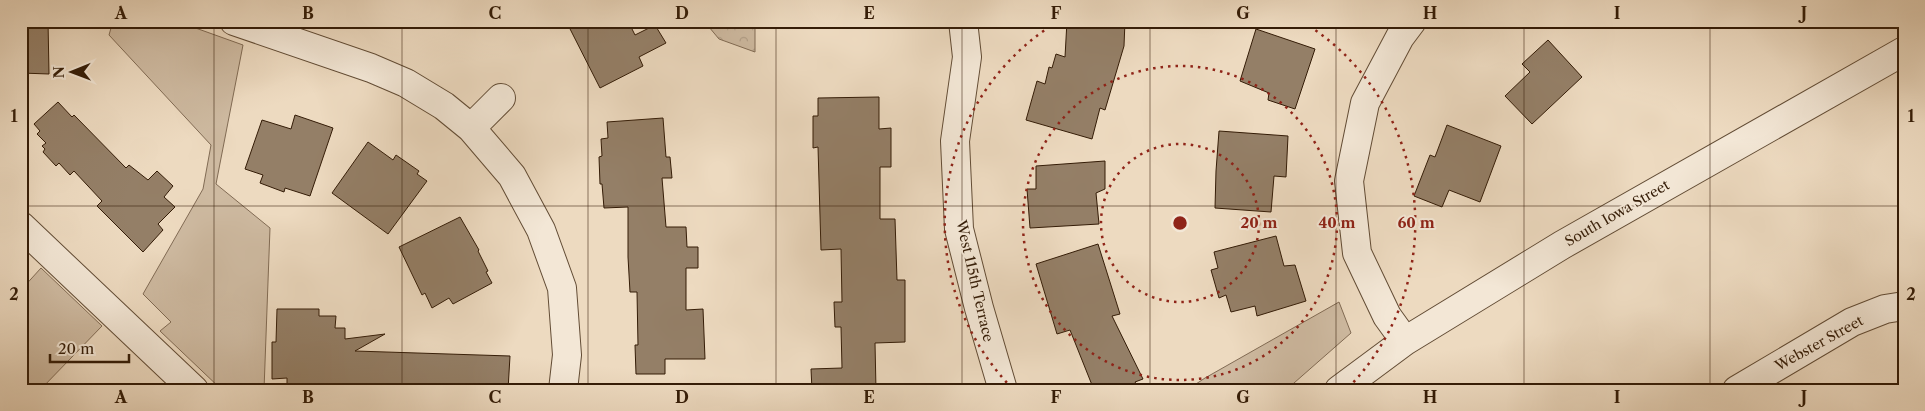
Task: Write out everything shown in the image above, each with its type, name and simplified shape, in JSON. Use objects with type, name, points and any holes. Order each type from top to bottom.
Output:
[{"type":"street","points":[[234,21],[371,68],[444,106],[471,128],[512,176],[541,230],[562,288],[567,355],[563,390]]},
{"type":"street","name":"West 115th Terrace","points":[[963,21],[966,57],[955,141],[960,229],[979,308],[1003,390]]},
{"type":"street","points":[[1404,341],[1388,319],[1357,252],[1349,181],[1365,103],[1400,37],[1412,21]]},
{"type":"street","name":"South Iowa Street","points":[[1339,390],[1404,341],[1562,245],[1904,51]]},
{"type":"street","points":[[471,128],[502,98]]},
{"type":"street","points":[[21,226],[194,390]]},
{"type":"street","name":"Webster Street","points":[[1737,390],[1852,322],[1884,309],[1904,306]]},
{"type":"green space","points":[[113,21],[176,21],[243,45],[216,184],[270,228],[264,390],[222,390],[160,331],[171,322],[143,294],[203,189],[211,145],[109,35]]},
{"type":"green space","points":[[704,21],[755,21],[755,52],[719,39]]},
{"type":"green space","points":[[41,268],[102,326],[40,390],[21,390],[21,290]]},
{"type":"green space","points":[[1339,302],[1351,333],[1286,390],[1187,390],[1205,378]]},
{"type":"building","points":[[21,21],[48,21],[49,74],[21,73]]},
{"type":"building","points":[[566,21],[628,21],[635,35],[655,25],[666,43],[639,57],[643,66],[600,88]]},
{"type":"building","points":[[1067,21],[1125,21],[1124,46],[1105,110],[1100,108],[1092,139],[1026,120],[1037,81],[1045,84],[1049,67],[1052,68],[1056,54],[1065,57]]},
{"type":"building","points":[[1256,29],[1315,49],[1295,109],[1268,100],[1269,93],[1240,81]]},
{"type":"building","points":[[1548,40],[1582,77],[1532,124],[1505,96],[1530,72],[1522,64]]},
{"type":"building","points":[[879,97],[879,129],[891,128],[891,167],[880,167],[880,219],[895,219],[897,280],[905,280],[905,342],[875,343],[876,390],[812,390],[811,369],[842,368],[841,327],[835,327],[834,302],[842,302],[841,249],[821,250],[818,147],[813,148],[813,116],[818,116],[818,98]]},
{"type":"building","points":[[58,102],[72,117],[74,115],[126,168],[129,165],[148,180],[157,171],[173,186],[164,197],[175,207],[158,224],[163,230],[143,252],[97,206],[102,201],[74,171],[70,175],[59,163],[56,166],[43,152],[45,149],[42,146],[46,143],[37,134],[40,131],[34,124]]},
{"type":"building","points":[[295,115],[333,128],[310,196],[285,188],[284,192],[260,183],[263,175],[245,169],[262,120],[291,129]]},
{"type":"building","points":[[663,118],[666,157],[670,157],[672,178],[662,178],[666,227],[686,227],[687,247],[698,247],[698,268],[686,268],[686,310],[703,309],[705,359],[665,359],[665,374],[636,374],[635,345],[638,345],[637,292],[630,292],[628,207],[604,208],[602,184],[600,184],[599,157],[602,156],[601,139],[608,138],[607,122]]},
{"type":"building","points":[[1447,125],[1501,146],[1480,202],[1449,190],[1442,207],[1414,196],[1430,155],[1435,157]]},
{"type":"building","points":[[1219,131],[1288,136],[1286,177],[1274,176],[1271,212],[1215,208]]},
{"type":"building","points":[[368,142],[393,160],[396,155],[419,171],[417,174],[427,181],[388,234],[332,193]]},
{"type":"building","points":[[1105,161],[1105,189],[1096,193],[1099,224],[1030,228],[1027,189],[1036,189],[1036,166]]},
{"type":"building","points":[[460,217],[479,250],[488,271],[486,272],[492,283],[453,304],[449,298],[432,308],[425,293],[422,295],[399,247]]},
{"type":"building","points":[[1276,236],[1284,266],[1295,265],[1306,301],[1257,316],[1255,306],[1231,312],[1226,295],[1219,298],[1211,270],[1218,268],[1214,252]]},
{"type":"building","points":[[1098,244],[1120,314],[1112,316],[1143,379],[1135,382],[1140,390],[1094,390],[1070,330],[1057,334],[1036,264]]},
{"type":"building","points":[[277,309],[319,309],[319,316],[336,316],[335,328],[345,328],[345,339],[385,334],[355,351],[510,356],[508,390],[322,389],[322,386],[312,386],[312,384],[287,384],[287,378],[272,379],[272,342],[276,342]]}]
